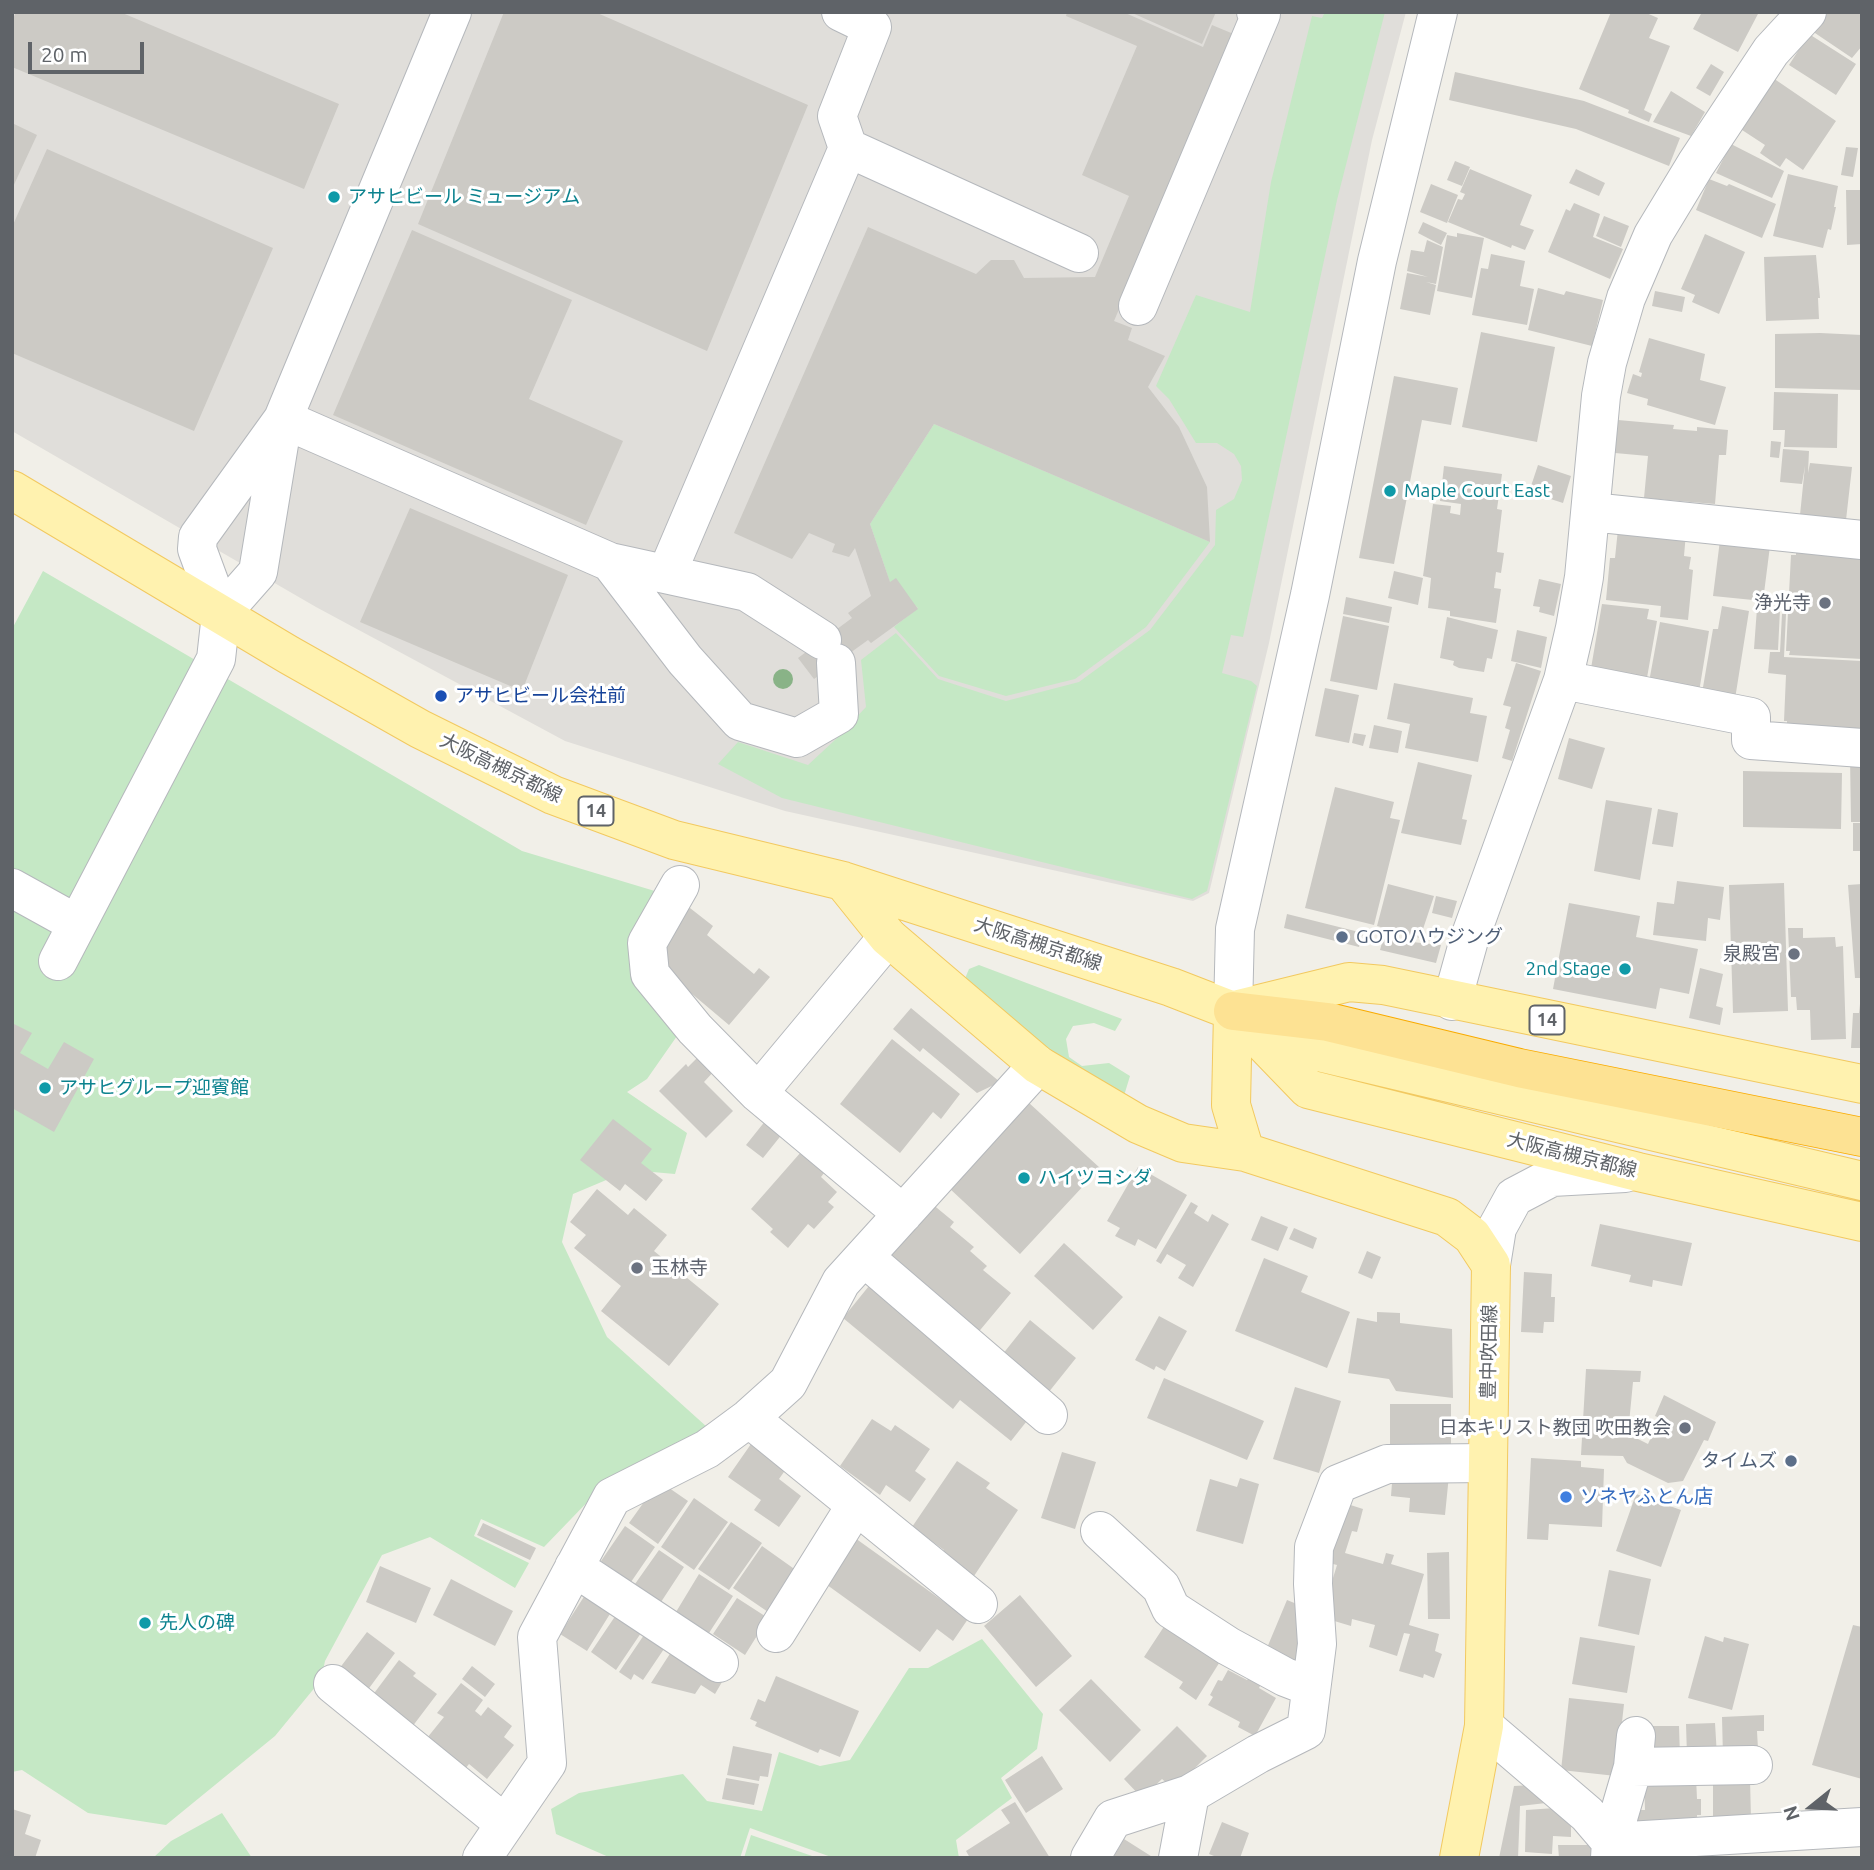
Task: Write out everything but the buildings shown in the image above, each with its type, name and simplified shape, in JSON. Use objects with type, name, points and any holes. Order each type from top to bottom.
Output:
[{"type":"highway","points":[[1233,1011],[1328,1022],[1519,1068],[1862,1137]]},
{"type":"main road","name":"大阪高槻京都線","points":[[12,491],[420,729],[553,795],[674,841],[843,881],[1171,987],[1233,1011],[1308,1089],[1638,1172],[1862,1223]]},
{"type":"main road","points":[[843,881],[888,937],[1038,1065],[1138,1125],[1183,1143],[1245,1152],[1447,1217],[1472,1236],[1491,1265]]},
{"type":"main road","name":"14","points":[[1233,1011],[1349,982],[1383,985],[1862,1084]]},
{"type":"main road","points":[[1245,1152],[1231,1105],[1233,1011],[1318,1052],[1862,1181]]},
{"type":"main road","name":"豊中吹田線","points":[[1459,1858],[1484,1726],[1491,1265]]},
{"type":"street","points":[[58,961],[216,659],[221,614],[197,550],[198,537],[283,419],[452,12]]},
{"type":"street","points":[[667,573],[848,148],[837,116],[872,27],[841,12]]},
{"type":"street","points":[[1138,306],[1261,14],[1256,12]]},
{"type":"street","points":[[1233,1011],[1234,929],[1310,595],[1377,261],[1438,12]]},
{"type":"street","points":[[1452,1001],[1469,940],[1563,680],[1576,628],[1591,512],[1597,430],[1607,363],[1623,309],[1653,235],[1696,164],[1771,51],[1807,12]]},
{"type":"street","points":[[848,148],[1079,253]]},
{"type":"street","points":[[283,419],[610,562],[747,592],[829,652],[839,713],[797,738],[740,721],[685,660],[610,562]]},
{"type":"street","points":[[221,614],[258,572],[283,419]]},
{"type":"street","points":[[1591,512],[1862,540]]},
{"type":"street","points":[[1563,680],[1751,718],[1751,740],[1862,748]]},
{"type":"street","points":[[680,885],[647,943],[650,974],[695,1029],[758,1093],[903,1214]]},
{"type":"street","points":[[12,888],[78,924]]},
{"type":"street","points":[[758,1093],[888,937]]},
{"type":"street","points":[[482,1858],[547,1763],[537,1637],[612,1497],[708,1450],[788,1383],[841,1282],[1038,1065]]},
{"type":"street","points":[[1491,1265],[1497,1228],[1514,1197],[1552,1177],[1638,1172]]},
{"type":"street","points":[[864,1257],[1048,1415]]},
{"type":"street","points":[[749,1418],[978,1604]]},
{"type":"street","points":[[1090,1858],[1114,1819],[1190,1794],[1258,1754],[1306,1730],[1317,1644],[1313,1584],[1314,1547],[1338,1484],[1387,1464],[1487,1463]]},
{"type":"street","points":[[776,1633],[856,1504]]},
{"type":"street","points":[[1100,1531],[1161,1587],[1171,1609],[1228,1646],[1285,1677],[1311,1687]]},
{"type":"street","points":[[574,1567],[719,1663]]},
{"type":"street","points":[[333,1684],[505,1824]]},
{"type":"street","points":[[1484,1726],[1587,1814],[1611,1850]]},
{"type":"street","points":[[1611,1850],[1635,1752],[1753,1765]]},
{"type":"street","points":[[1178,1858],[1190,1794]]},
{"type":"street","points":[[1611,1850],[1784,1845],[1862,1826]]},
{"type":"shaded area","points":[[12,12],[1406,12],[1372,140],[1269,643],[1209,893],[1193,901],[785,811],[565,741],[316,607],[12,431]]},
{"type":"green space","points":[[1325,12],[1385,12],[1337,200],[1243,637],[1231,635],[1222,673],[1251,681],[1257,686],[1207,891],[1192,899],[782,798],[718,764],[738,742],[808,765],[866,707],[861,660],[896,633],[938,679],[1006,701],[1079,682],[1150,630],[1215,545],[1216,510],[1234,499],[1242,480],[1241,466],[1234,454],[1217,443],[1196,443],[1169,399],[1156,386],[1196,295],[1250,312],[1271,182],[1312,16],[1322,18]]},
{"type":"green space","points":[[934,424],[1210,542],[1146,627],[1075,679],[1006,696],[939,676],[894,627],[918,608],[890,582],[870,524]]},
{"type":"green space","points":[[43,571],[522,851],[668,895],[684,1026],[647,1079],[627,1092],[687,1133],[675,1174],[630,1170],[573,1194],[562,1242],[607,1337],[707,1427],[598,1491],[544,1547],[481,1519],[474,1536],[529,1563],[515,1588],[430,1537],[382,1555],[325,1661],[321,1680],[275,1736],[166,1825],[88,1813],[22,1770],[12,1772],[12,629]]},
{"type":"green space","points":[[979,965],[1122,1019],[1115,1031],[1094,1023],[1073,1026],[1066,1039],[1069,1057],[1082,1066],[1109,1063],[1130,1076],[1123,1099],[1045,1054],[964,981],[969,969]]},
{"type":"green space","points":[[982,1639],[1043,1714],[1037,1749],[1001,1778],[1012,1798],[956,1840],[959,1858],[834,1858],[750,1828],[740,1858],[611,1858],[556,1834],[551,1809],[579,1793],[683,1774],[707,1801],[762,1811],[779,1752],[820,1766],[850,1760],[909,1668],[928,1668]]},
{"type":"green space","points":[[222,1813],[252,1858],[153,1858],[171,1841]]},
{"type":"green space","points":[[751,1835],[818,1858],[744,1858]]},
{"type":"place","name":"アサヒビール ミュージアム","points":[[334,197]]},
{"type":"place","name":"Maple Court East","points":[[1390,491]]},
{"type":"place","name":"浄光寺","points":[[1825,603]]},
{"type":"place","name":"アサヒビール会社前","points":[[441,696]]},
{"type":"place","name":"GOTOハウジング","points":[[1342,937]]},
{"type":"place","name":"泉殿宮","points":[[1794,954]]},
{"type":"place","name":"2nd Stage","points":[[1625,969]]},
{"type":"place","name":"アサヒグループ迎賓館","points":[[45,1088]]},
{"type":"place","name":"ハイツヨシダ","points":[[1024,1178]]},
{"type":"place","name":"玉林寺","points":[[637,1268]]},
{"type":"place","name":"日本キリスト教団 吹田教会","points":[[1685,1428]]},
{"type":"place","name":"タイムズ","points":[[1791,1461]]},
{"type":"place","name":"ソネヤふとん店","points":[[1566,1497]]},
{"type":"place","name":"先人の碑","points":[[145,1623]]}]
